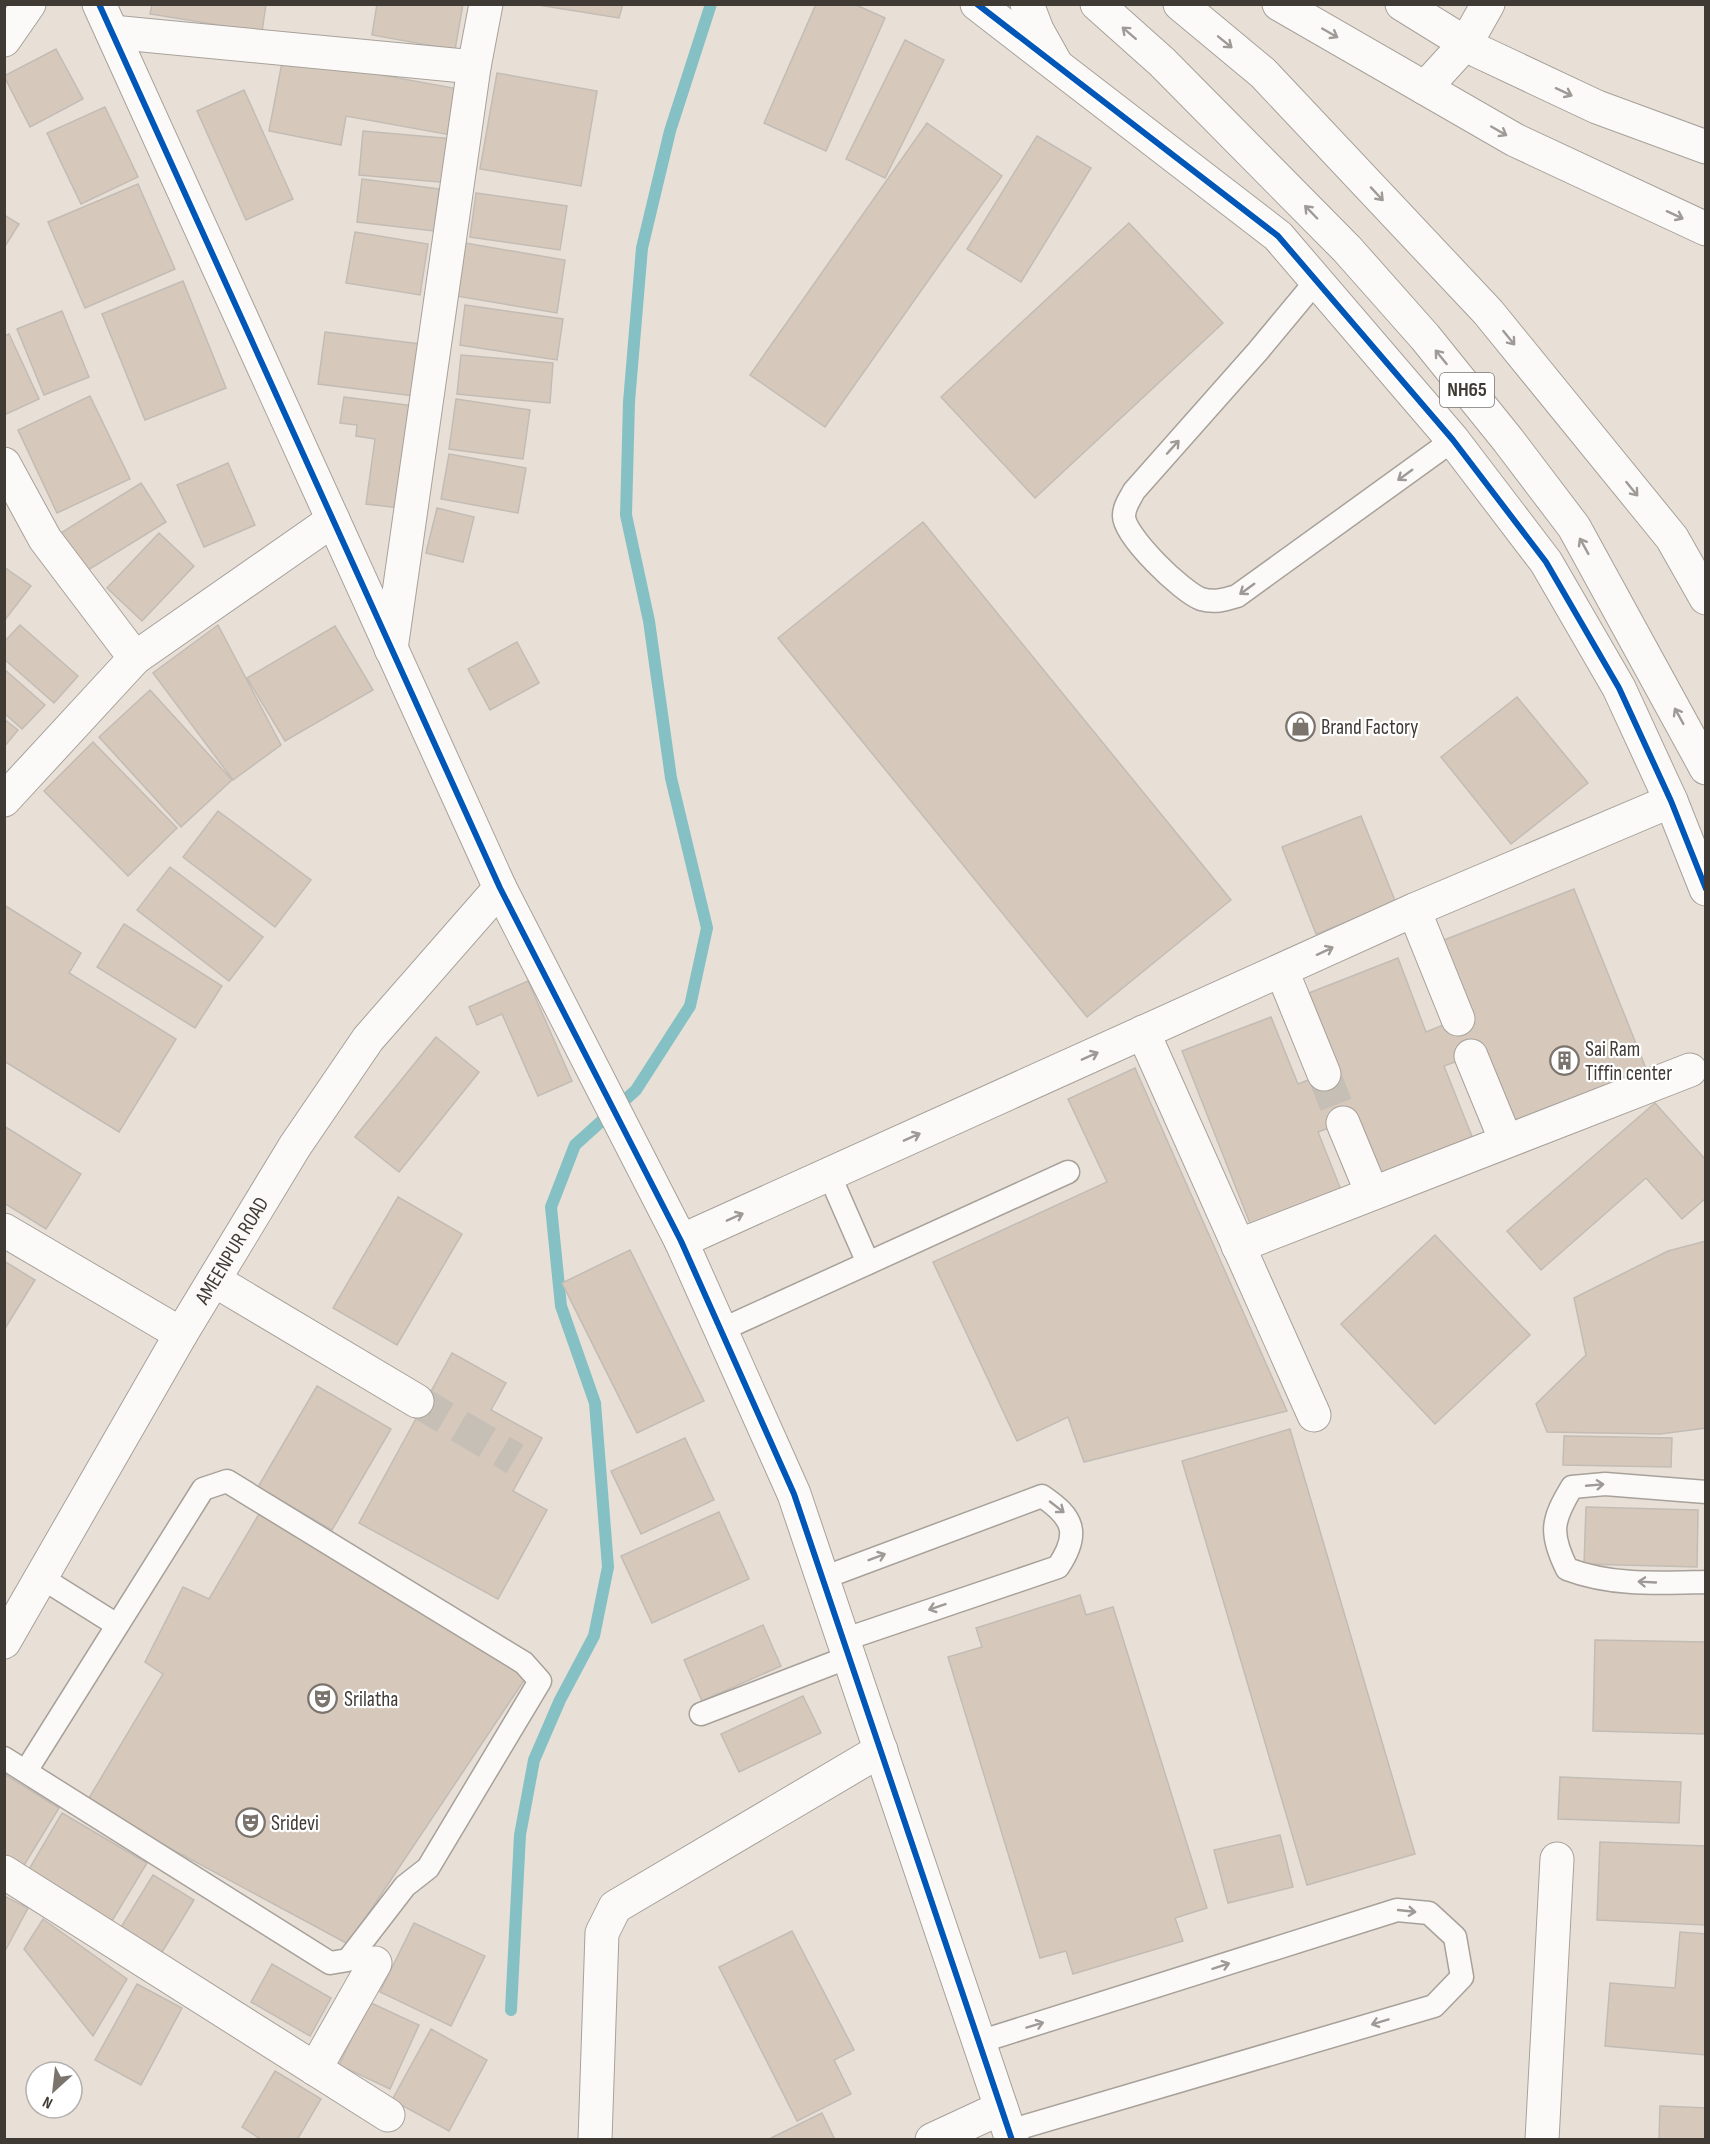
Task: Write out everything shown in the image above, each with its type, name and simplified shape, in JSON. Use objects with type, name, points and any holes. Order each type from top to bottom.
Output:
[{"type":"main road","points":[[4,40],[29,4]]},
{"type":"main road","points":[[391,649],[474,67],[486,4]]},
{"type":"main road","points":[[977,4],[1278,236],[1453,440],[1546,562],[1619,688],[1671,801],[1706,889]]},
{"type":"main road","points":[[1027,4],[1037,30],[1056,64]]},
{"type":"main road","name":"NH65","points":[[1097,4],[1162,62],[1347,249],[1425,337],[1508,440],[1574,527],[1706,768]]},
{"type":"main road","points":[[1180,4],[1263,73],[1488,312],[1672,538],[1706,598]]},
{"type":"main road","points":[[1402,4],[1466,44],[1597,107],[1706,147]]},
{"type":"main road","points":[[1425,88],[1466,44],[1488,4]]},
{"type":"main road","points":[[1281,5],[1515,140],[1706,230]]},
{"type":"main road","points":[[105,18],[474,67]]},
{"type":"main road","points":[[105,18],[500,888],[681,1241],[794,1494],[1008,2126],[932,2139]]},
{"type":"main road","points":[[4,464],[45,539],[135,658]]},
{"type":"main road","points":[[4,800],[135,658],[333,520]]},
{"type":"main road","points":[[681,1241],[1414,910],[1671,801]]},
{"type":"main road","name":"AMEENPUR ROAD","points":[[4,1642],[13,1608],[42,1578],[181,1334],[294,1146],[368,1039],[500,888]]},
{"type":"main road","points":[[1414,910],[1458,1019]]},
{"type":"main road","points":[[1282,971],[1324,1074]]},
{"type":"main road","points":[[1143,1032],[1314,1415]]},
{"type":"main road","points":[[1471,1056],[1506,1141]]},
{"type":"main road","points":[[1238,1246],[1690,1070]]},
{"type":"main road","points":[[1343,1123],[1372,1193]]},
{"type":"main road","points":[[4,1230],[181,1334]]},
{"type":"main road","points":[[214,1280],[417,1401]]},
{"type":"main road","points":[[595,2139],[602,1933],[615,1907],[635,1893],[881,1750]]},
{"type":"main road","points":[[1542,2139],[1557,1859]]},
{"type":"main road","points":[[4,1872],[388,2115]]},
{"type":"main road","points":[[315,2069],[375,1963]]},
{"type":"lane","points":[[1317,280],[1134,490],[1126,506],[1124,518],[1127,528],[1138,541],[1179,586],[1200,598],[1219,602],[1237,596],[1453,440]]},
{"type":"lane","points":[[721,1330],[1068,1172]]},
{"type":"lane","points":[[829,1174],[868,1263]]},
{"type":"lane","points":[[4,1758],[26,1772],[330,1963],[348,1960],[405,1886],[428,1868],[540,1681],[524,1663],[227,1481],[203,1489],[26,1772]]},
{"type":"lane","points":[[1706,1492],[1605,1484],[1572,1487],[1555,1515],[1556,1548],[1566,1569],[1594,1579],[1652,1583],[1706,1582]]},
{"type":"lane","points":[[701,1714],[846,1648],[1058,1567],[1068,1551],[1071,1532],[1064,1511],[1042,1496],[823,1578]]},
{"type":"lane","points":[[42,1578],[117,1625]]},
{"type":"lane","points":[[979,2042],[1397,1910],[1429,1913],[1455,1937],[1462,1977],[1434,2006],[1008,2126]]},
{"type":"building","points":[[152,4],[266,4],[262,32],[150,14]]},
{"type":"building","points":[[377,4],[463,4],[455,50],[372,35]]},
{"type":"building","points":[[532,4],[623,4],[619,18]]},
{"type":"building","points":[[816,4],[854,4],[885,18],[826,151],[764,123]]},
{"type":"building","points":[[905,40],[944,60],[885,178],[846,159]]},
{"type":"building","points":[[56,49],[83,99],[30,127],[4,76]]},
{"type":"building","points":[[283,57],[464,90],[456,136],[346,116],[341,145],[269,131]]},
{"type":"building","points":[[497,73],[597,91],[581,186],[480,169]]},
{"type":"building","points":[[244,90],[293,199],[246,220],[197,111]]},
{"type":"building","points":[[105,107],[138,177],[81,204],[47,133]]},
{"type":"building","points":[[927,123],[1002,176],[825,427],[750,375]]},
{"type":"building","points":[[363,131],[454,139],[451,183],[359,175]]},
{"type":"building","points":[[1037,136],[1091,168],[1021,282],[967,249]]},
{"type":"building","points":[[362,179],[439,189],[434,231],[357,222]]},
{"type":"building","points":[[138,184],[175,269],[85,308],[48,222]]},
{"type":"building","points":[[476,193],[567,206],[560,250],[470,237]]},
{"type":"building","points":[[4,215],[19,224],[4,248]]},
{"type":"building","points":[[1129,223],[1223,323],[1035,498],[941,397]]},
{"type":"building","points":[[355,232],[428,244],[420,295],[346,283]]},
{"type":"building","points":[[465,243],[565,260],[557,313],[456,296]]},
{"type":"building","points":[[183,281],[226,388],[145,420],[102,314]]},
{"type":"building","points":[[465,305],[563,319],[557,360],[460,345]]},
{"type":"building","points":[[62,311],[89,377],[44,395],[17,329]]},
{"type":"building","points":[[325,332],[428,345],[422,397],[318,384]]},
{"type":"building","points":[[9,334],[39,399],[4,415],[4,336]]},
{"type":"building","points":[[461,355],[553,363],[550,403],[457,394]]},
{"type":"building","points":[[90,396],[130,479],[57,513],[18,430]]},
{"type":"building","points":[[344,397],[414,406],[400,508],[366,504],[375,439],[356,436],[357,425],[340,423]]},
{"type":"building","points":[[456,399],[530,410],[523,459],[449,449]]},
{"type":"building","points":[[449,454],[526,468],[518,513],[441,499]]},
{"type":"building","points":[[228,463],[255,525],[204,547],[177,485]]},
{"type":"building","points":[[141,483],[166,522],[80,575],[56,536]]},
{"type":"building","points":[[437,508],[474,517],[463,562],[426,553]]},
{"type":"building","points":[[923,522],[1231,900],[1087,1017],[778,638]]},
{"type":"building","points":[[159,533],[194,566],[142,621],[107,588]]},
{"type":"building","points":[[4,567],[31,586],[4,621]]},
{"type":"building","points":[[20,625],[78,676],[54,703],[4,659],[4,642]]},
{"type":"building","points":[[218,625],[281,745],[233,780],[153,673]]},
{"type":"building","points":[[335,626],[373,690],[285,741],[247,678]]},
{"type":"building","points":[[517,642],[539,683],[490,710],[468,669]]},
{"type":"building","points":[[4,669],[45,705],[22,729],[4,713]]},
{"type":"building","points":[[150,690],[232,780],[181,827],[99,737]]},
{"type":"building","points":[[1517,697],[1588,783],[1511,844],[1441,757]]},
{"type":"building","points":[[4,719],[18,730],[4,747]]},
{"type":"building","points":[[93,742],[177,828],[128,876],[44,791]]},
{"type":"building","points":[[218,811],[311,880],[275,927],[183,857]]},
{"type":"building","points":[[1361,816],[1396,903],[1316,934],[1282,847]]},
{"type":"building","points":[[170,867],[263,937],[229,981],[137,910]]},
{"type":"building","name":"Sai Ram Tiffin center","points":[[1574,889],[1651,1081],[1514,1135],[1471,1056],[1444,1066],[1477,1149],[1381,1187],[1354,1119],[1318,1132],[1345,1200],[1255,1236],[1182,1051],[1271,1017],[1298,1084],[1339,1068],[1309,993],[1398,958],[1426,1032],[1468,1015],[1439,942]]},
{"type":"building","points":[[4,905],[81,953],[69,973],[176,1039],[119,1132],[4,1061]]},
{"type":"building","points":[[124,924],[222,986],[195,1028],[97,967]]},
{"type":"building","points":[[528,981],[572,1081],[538,1096],[502,1014],[477,1025],[469,1007]]},
{"type":"building","points":[[436,1037],[479,1072],[399,1172],[355,1137]]},
{"type":"building","points":[[1135,1068],[1287,1411],[1084,1462],[1068,1417],[1017,1441],[933,1262],[1107,1182],[1068,1099]]},
{"type":"building","points":[[1655,1103],[1706,1160],[1706,1198],[1682,1219],[1646,1178],[1541,1270],[1507,1231]]},
{"type":"building","points":[[4,1126],[81,1174],[46,1229],[4,1203]]},
{"type":"building","points":[[398,1197],[462,1234],[397,1345],[333,1308]]},
{"type":"building","points":[[1435,1235],[1530,1335],[1435,1424],[1341,1324]]},
{"type":"building","points":[[1706,1241],[1706,1428],[1660,1434],[1547,1432],[1536,1404],[1586,1355],[1574,1298],[1668,1251]]},
{"type":"building","points":[[630,1250],[704,1401],[637,1433],[562,1283]]},
{"type":"building","points":[[4,1261],[35,1280],[4,1330]]},
{"type":"building","points":[[452,1353],[506,1383],[491,1410],[542,1438],[513,1491],[547,1510],[498,1599],[359,1523]]},
{"type":"building","points":[[317,1386],[391,1429],[332,1530],[258,1487]]},
{"type":"building","points":[[1290,1429],[1415,1854],[1307,1885],[1182,1461]]},
{"type":"building","points":[[1564,1436],[1672,1438],[1671,1467],[1563,1465]]},
{"type":"building","points":[[685,1438],[714,1500],[641,1534],[611,1471]]},
{"type":"building","points":[[1586,1507],[1698,1510],[1697,1567],[1584,1564]]},
{"type":"building","points":[[719,1512],[749,1579],[652,1623],[621,1556]]},
{"type":"building","points":[[259,1514],[527,1676],[348,1944],[86,1803],[163,1674],[145,1662],[183,1587],[209,1599]]},
{"type":"building","points":[[1080,1595],[1086,1615],[1113,1607],[1207,1908],[1175,1918],[1183,1941],[1073,1974],[1066,1951],[1040,1958],[948,1657],[982,1647],[976,1628]]},
{"type":"building","points":[[763,1625],[781,1666],[702,1701],[684,1660]]},
{"type":"building","points":[[1595,1640],[1706,1642],[1706,1734],[1593,1731]]},
{"type":"building","points":[[803,1696],[821,1733],[739,1772],[721,1734]]},
{"type":"building","points":[[4,1774],[59,1808],[23,1867],[4,1856]]},
{"type":"building","points":[[1560,1777],[1681,1782],[1679,1823],[1558,1819]]},
{"type":"building","points":[[62,1813],[147,1863],[112,1921],[28,1871]]},
{"type":"building","points":[[1280,1835],[1293,1887],[1228,1903],[1214,1850]]},
{"type":"building","points":[[1600,1842],[1706,1846],[1706,1925],[1597,1920]]},
{"type":"building","points":[[153,1875],[194,1900],[156,1962],[115,1937]]},
{"type":"building","points":[[4,1896],[28,1908],[4,1953]]},
{"type":"building","points":[[43,1919],[127,1979],[93,2036],[24,1949]]},
{"type":"building","points":[[414,1923],[485,1956],[451,2026],[380,1992]]},
{"type":"building","points":[[792,1931],[854,2050],[834,2060],[851,2094],[797,2121],[719,1967]]},
{"type":"building","points":[[1680,1932],[1706,1934],[1706,2055],[1605,2046],[1610,1983],[1675,1988]]},
{"type":"building","points":[[272,1964],[331,1998],[310,2036],[251,2002]]},
{"type":"building","points":[[137,1984],[182,2008],[141,2085],[95,2060]]},
{"type":"building","points":[[369,2002],[419,2025],[390,2089],[339,2065]]},
{"type":"building","points":[[431,2029],[487,2060],[449,2131],[392,2100]]},
{"type":"building","points":[[275,2071],[321,2099],[297,2140],[262,2140],[242,2127]]},
{"type":"building","points":[[1660,2106],[1706,2108],[1706,2140],[1659,2140]]},
{"type":"building","points":[[822,2113],[835,2140],[767,2140]]},
{"type":"waterway","points":[[511,2010],[520,1835],[534,1760],[560,1700],[594,1636],[608,1567],[595,1403],[561,1306],[551,1207],[575,1145],[636,1090],[690,1006],[707,928],[671,778],[649,621],[626,515],[629,402],[642,248],[670,131],[711,4]]},
{"type":"tunnel","points":[[1324,1074],[1343,1123]]},
{"type":"tunnel","points":[[417,1401],[515,1459]]},
{"type":"cycle path","points":[[99,4],[500,888],[681,1241],[794,1494],[1012,2140]]},
{"type":"cycle path","points":[[977,4],[1278,236],[1453,440],[1546,562],[1619,688],[1671,801],[1706,889]]},
{"type":"place","name":"Brand Factory","points":[[1300,727]]},
{"type":"place","name":"Sai Ram Tiffin center","points":[[1564,1061]]},
{"type":"place","name":"Srilatha","points":[[323,1699]]},
{"type":"place","name":"Sridevi","points":[[250,1823]]}]
